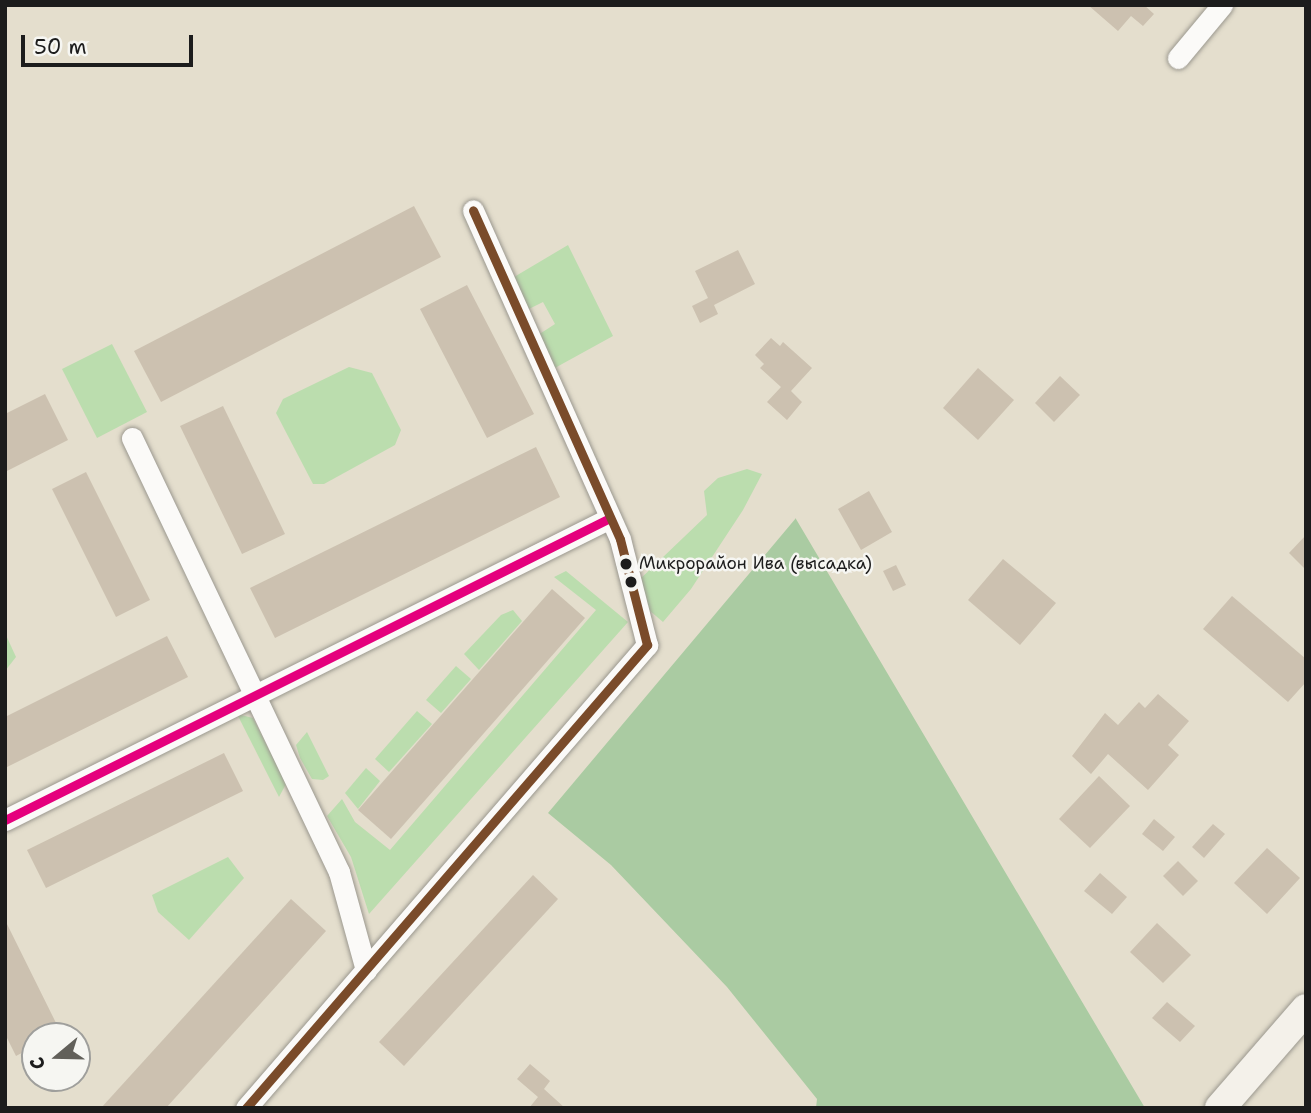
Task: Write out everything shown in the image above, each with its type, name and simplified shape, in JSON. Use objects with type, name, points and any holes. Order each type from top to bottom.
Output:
[{"type":"street","points":[[1178,58],[1222,5]]},
{"type":"street","points":[[246,1108],[647,645],[610,518],[473,210]]},
{"type":"street","points":[[132,438],[339,872],[366,970]]},
{"type":"street","points":[[5,820],[610,518]]},
{"type":"street","points":[[1220,1108],[1306,1009]]},
{"type":"green space","points":[[568,245],[613,336],[553,369],[538,335],[555,324],[543,302],[525,311],[509,280]]},
{"type":"green space","points":[[112,344],[147,412],[97,438],[62,369]]},
{"type":"green space","points":[[349,367],[372,373],[401,430],[395,445],[324,484],[313,484],[276,413],[283,399]]},
{"type":"green space","points":[[747,469],[762,474],[743,510],[691,589],[663,622],[643,605],[638,581],[707,515],[704,491],[718,478]]},
{"type":"green space","points":[[796,518],[1145,1108],[816,1108],[817,1099],[727,987],[611,865],[548,813]]},
{"type":"green space","points":[[566,571],[628,622],[369,914],[351,857],[327,816],[342,799],[355,822],[390,850],[596,610],[554,577]]},
{"type":"green space","points":[[513,610],[522,621],[479,670],[464,654],[501,615]]},
{"type":"green space","points":[[5,633],[16,657],[5,671]]},
{"type":"green space","points":[[456,666],[471,679],[441,713],[426,700]]},
{"type":"green space","points":[[417,711],[432,724],[389,772],[375,759]]},
{"type":"green space","points":[[237,714],[253,718],[286,784],[279,797]]},
{"type":"green space","points":[[307,732],[329,776],[323,780],[312,779],[300,758],[296,745]]},
{"type":"green space","points":[[366,768],[380,781],[358,809],[345,793]]},
{"type":"green space","points":[[228,857],[244,878],[189,940],[158,912],[152,895]]},
{"type":"building","points":[[1088,5],[1144,5],[1154,14],[1143,26],[1131,16],[1118,31]]},
{"type":"building","points":[[414,206],[441,257],[161,402],[134,351]]},
{"type":"building","points":[[738,250],[755,284],[714,305],[718,314],[700,323],[692,306],[708,298],[695,271]]},
{"type":"building","points":[[467,285],[534,414],[487,438],[420,309]]},
{"type":"building","points":[[771,338],[780,346],[783,342],[812,368],[791,391],[802,402],[787,420],[767,402],[781,387],[760,368],[764,364],[755,355]]},
{"type":"building","points":[[978,368],[1014,400],[978,440],[943,408]]},
{"type":"building","points":[[1060,376],[1080,395],[1054,422],[1035,403]]},
{"type":"building","points":[[45,394],[68,440],[5,472],[5,414]]},
{"type":"building","points":[[223,406],[285,534],[242,554],[180,426]]},
{"type":"building","points":[[536,447],[560,497],[275,638],[250,588]]},
{"type":"building","points":[[86,472],[150,600],[116,617],[52,489]]},
{"type":"building","points":[[869,491],[892,532],[861,550],[838,509]]},
{"type":"building","points":[[1306,535],[1306,570],[1289,553]]},
{"type":"building","points":[[1003,559],[1056,603],[1020,645],[968,600]]},
{"type":"building","points":[[896,565],[906,585],[893,591],[883,571]]},
{"type":"building","points":[[552,589],[585,618],[391,839],[358,810]]},
{"type":"building","points":[[1232,596],[1306,659],[1306,682],[1288,702],[1203,629]]},
{"type":"building","points":[[167,636],[188,677],[5,768],[5,717]]},
{"type":"building","points":[[1158,694],[1189,721],[1168,745],[1179,755],[1148,790],[1108,754],[1091,774],[1072,756],[1105,713],[1118,725],[1139,702],[1145,708]]},
{"type":"building","points":[[224,753],[243,791],[46,888],[27,850]]},
{"type":"building","points":[[1099,776],[1130,806],[1090,848],[1059,819]]},
{"type":"building","points":[[1154,819],[1175,837],[1163,851],[1142,834]]},
{"type":"building","points":[[1213,824],[1225,834],[1204,858],[1192,847]]},
{"type":"building","points":[[1267,848],[1300,878],[1267,914],[1234,883]]},
{"type":"building","points":[[1178,861],[1198,881],[1183,896],[1163,876]]},
{"type":"building","points":[[1100,873],[1127,897],[1112,914],[1084,891]]},
{"type":"building","points":[[533,875],[558,899],[404,1066],[379,1042]]},
{"type":"building","points":[[291,899],[326,931],[166,1108],[101,1108]]},
{"type":"building","points":[[5,920],[56,1022],[21,1022],[21,1053],[16,1056],[5,1034]]},
{"type":"building","points":[[1157,923],[1191,955],[1163,983],[1130,952]]},
{"type":"building","points":[[1167,1002],[1195,1026],[1180,1042],[1152,1018]]},
{"type":"building","points":[[530,1064],[550,1081],[544,1089],[565,1108],[529,1108],[538,1097],[517,1079]]},
{"type":"transit line","points":[[246,1108],[647,645],[620,539],[473,210]]},
{"type":"transit line","points":[[5,820],[610,518]]},
{"type":"place","name":"Микрорайон Ива (высадка)","points":[[626,564]]}]
